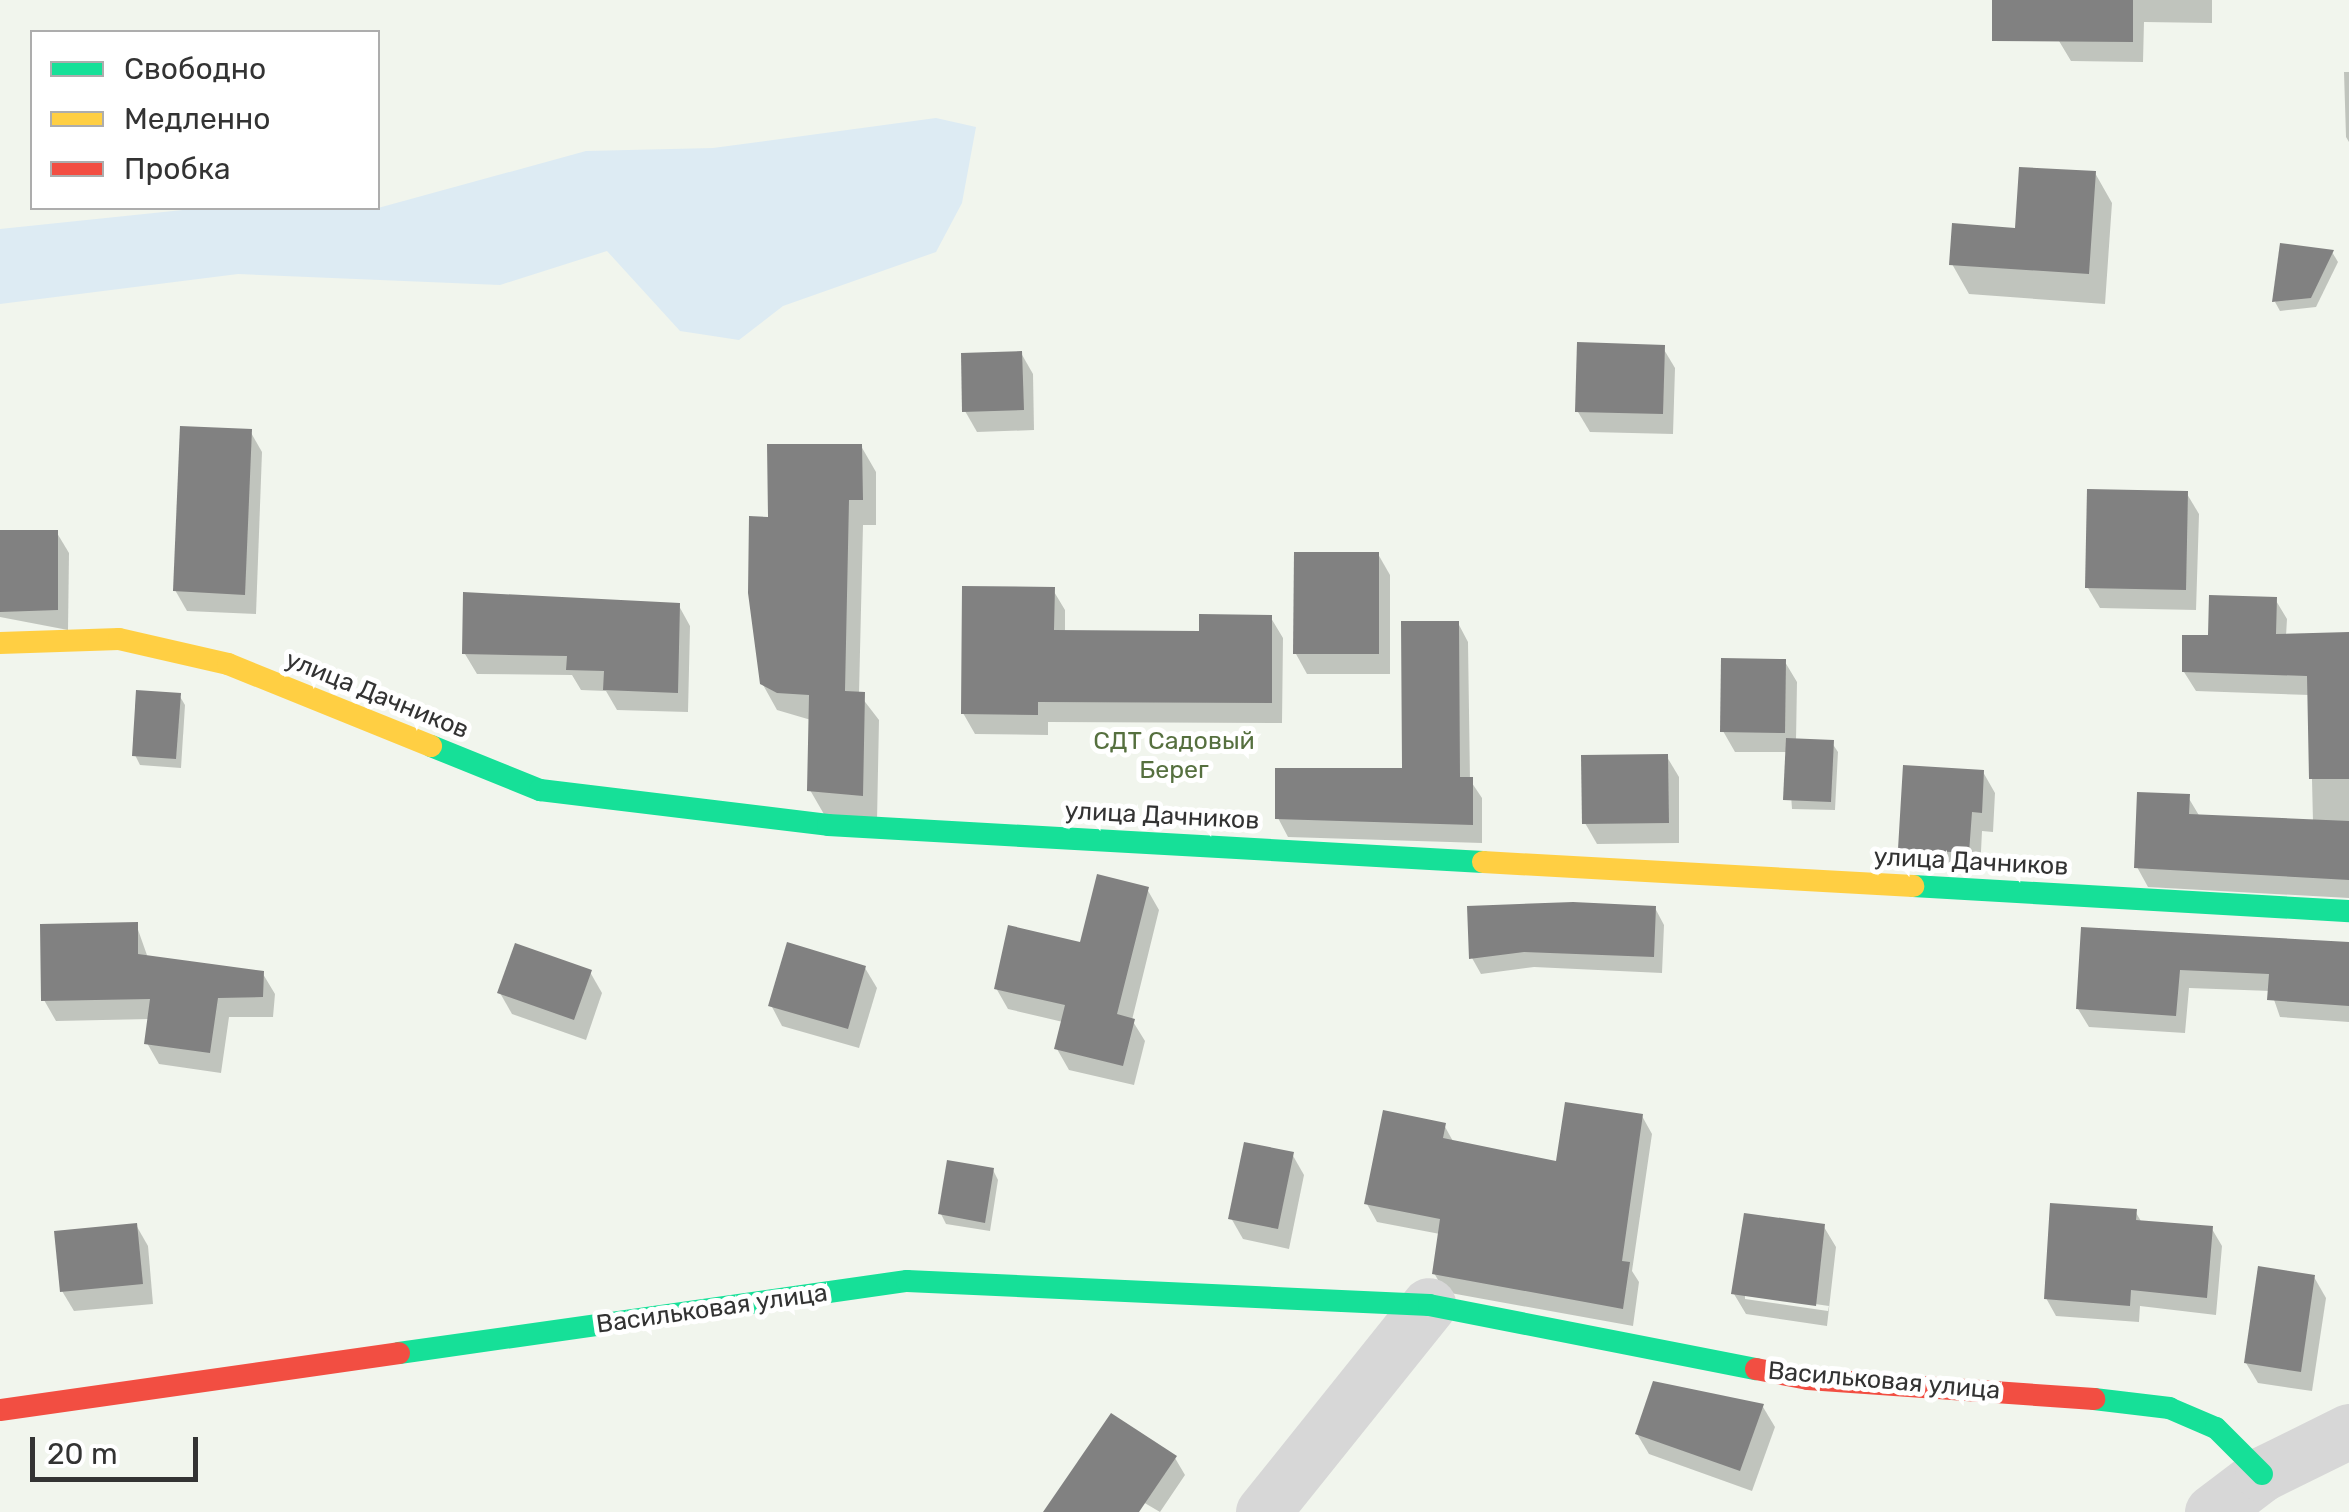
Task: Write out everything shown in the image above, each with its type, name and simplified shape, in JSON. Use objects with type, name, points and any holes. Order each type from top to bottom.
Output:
[{"type":"street","name":"улица Дачников","points":[[0,643],[119,640],[228,664],[540,790],[828,825],[2349,911]]},
{"type":"street","name":"Васильковая улица","points":[[0,1410],[907,1281],[1428,1304],[1808,1379],[2168,1408],[2216,1428],[2262,1474]]},
{"type":"street","points":[[1263,1512],[1428,1304]]},
{"type":"street","points":[[2212,1512],[2262,1474],[2349,1431]]},
{"type":"green space","name":"СДТ Садовый Берег","points":[[0,0],[2349,0],[2349,1512],[0,1512]]},
{"type":"shaded area","points":[[936,118],[976,127],[962,203],[936,252],[783,306],[739,340],[680,331],[607,251],[500,285],[238,274],[0,304],[0,229],[183,210],[380,210],[586,151],[713,148]]},
{"type":"building","points":[[1992,0],[2133,0],[2133,42],[1992,41]]},
{"type":"building","points":[[2019,167],[2096,171],[2089,274],[1949,265],[1952,223],[2015,228]]},
{"type":"building","points":[[2280,243],[2334,250],[2311,298],[2272,302]]},
{"type":"building","points":[[1577,342],[1665,345],[1663,414],[1575,412]]},
{"type":"building","points":[[1022,351],[1024,410],[962,412],[961,353]]},
{"type":"building","points":[[180,426],[252,429],[245,595],[173,591]]},
{"type":"building","points":[[767,444],[862,444],[863,500],[849,500],[845,691],[865,692],[863,796],[807,791],[809,695],[777,693],[760,684],[748,593],[749,516],[768,517]]},
{"type":"building","points":[[2087,489],[2188,491],[2186,590],[2085,588]]},
{"type":"building","points":[[0,530],[58,530],[58,610],[0,612]]},
{"type":"building","points":[[1294,552],[1379,552],[1379,654],[1293,654]]},
{"type":"building","points":[[962,586],[1055,587],[1054,630],[1199,631],[1199,614],[1272,615],[1272,703],[1038,702],[1038,715],[961,714]]},
{"type":"building","points":[[463,592],[680,603],[678,693],[603,690],[604,671],[566,670],[567,656],[462,654]]},
{"type":"building","points":[[2209,595],[2277,597],[2276,634],[2349,632],[2349,779],[2309,779],[2307,676],[2182,672],[2182,635],[2208,635]]},
{"type":"building","points":[[1401,621],[1459,621],[1460,777],[1473,777],[1473,825],[1275,819],[1275,768],[1402,768]]},
{"type":"building","points":[[1721,658],[1786,659],[1785,733],[1720,732]]},
{"type":"building","points":[[136,690],[181,693],[176,759],[132,756]]},
{"type":"building","points":[[1786,738],[1834,740],[1831,802],[1783,800]]},
{"type":"building","points":[[1668,754],[1669,823],[1582,824],[1581,755]]},
{"type":"building","points":[[1903,765],[1984,770],[1982,813],[1972,812],[1969,853],[1898,849]]},
{"type":"building","points":[[2137,792],[2190,794],[2189,814],[2349,821],[2349,880],[2134,868]]},
{"type":"building","points":[[1097,874],[1149,887],[1117,1014],[1135,1019],[1123,1066],[1054,1049],[1065,1005],[994,989],[1008,925],[1080,942]]},
{"type":"building","points":[[1573,902],[1656,906],[1654,957],[1524,952],[1469,959],[1467,906]]},
{"type":"building","points":[[138,922],[138,954],[264,971],[263,997],[218,998],[210,1053],[144,1044],[150,999],[41,1001],[40,924]]},
{"type":"building","points":[[2081,927],[2349,942],[2349,1006],[2267,1000],[2269,974],[2180,970],[2176,1016],[2076,1009]]},
{"type":"building","points":[[787,942],[866,966],[848,1029],[768,1006]]},
{"type":"building","points":[[515,943],[592,970],[574,1020],[497,993]]},
{"type":"building","points":[[1565,1102],[1643,1114],[1622,1261],[1630,1262],[1623,1309],[1432,1274],[1440,1219],[1364,1204],[1383,1110],[1446,1123],[1443,1138],[1556,1161]]},
{"type":"building","points":[[1244,1142],[1294,1152],[1278,1229],[1228,1219]]},
{"type":"building","points":[[947,1160],[994,1168],[985,1223],[938,1214]]},
{"type":"building","points":[[2050,1203],[2137,1209],[2136,1220],[2213,1226],[2207,1298],[2131,1290],[2130,1306],[2044,1299]]},
{"type":"building","points":[[1744,1213],[1825,1224],[1816,1306],[1731,1294]]},
{"type":"building","points":[[137,1223],[143,1284],[60,1292],[54,1231]]},
{"type":"building","points":[[2258,1266],[2315,1275],[2301,1372],[2244,1363]]},
{"type":"building","points":[[1653,1381],[1764,1404],[1740,1471],[1635,1434]]},
{"type":"building","points":[[1111,1413],[1177,1456],[1139,1512],[1043,1512]]},
{"type":"traffic: fast","points":[[431,746],[540,790],[828,825],[1483,862]]},
{"type":"traffic: fast","points":[[1913,886],[2349,911]]},
{"type":"traffic: fast","points":[[399,1353],[907,1281],[1429,1305],[1756,1369]]},
{"type":"traffic: fast","points":[[2094,1399],[2169,1408],[2216,1428],[2262,1474]]},
{"type":"traffic: slow","points":[[0,643],[119,639],[228,664],[431,746]]},
{"type":"traffic: slow","points":[[1483,862],[1913,886]]},
{"type":"traffic: jam","points":[[0,1410],[399,1353]]},
{"type":"traffic: jam","points":[[1756,1369],[1808,1379],[2094,1399]]}]
